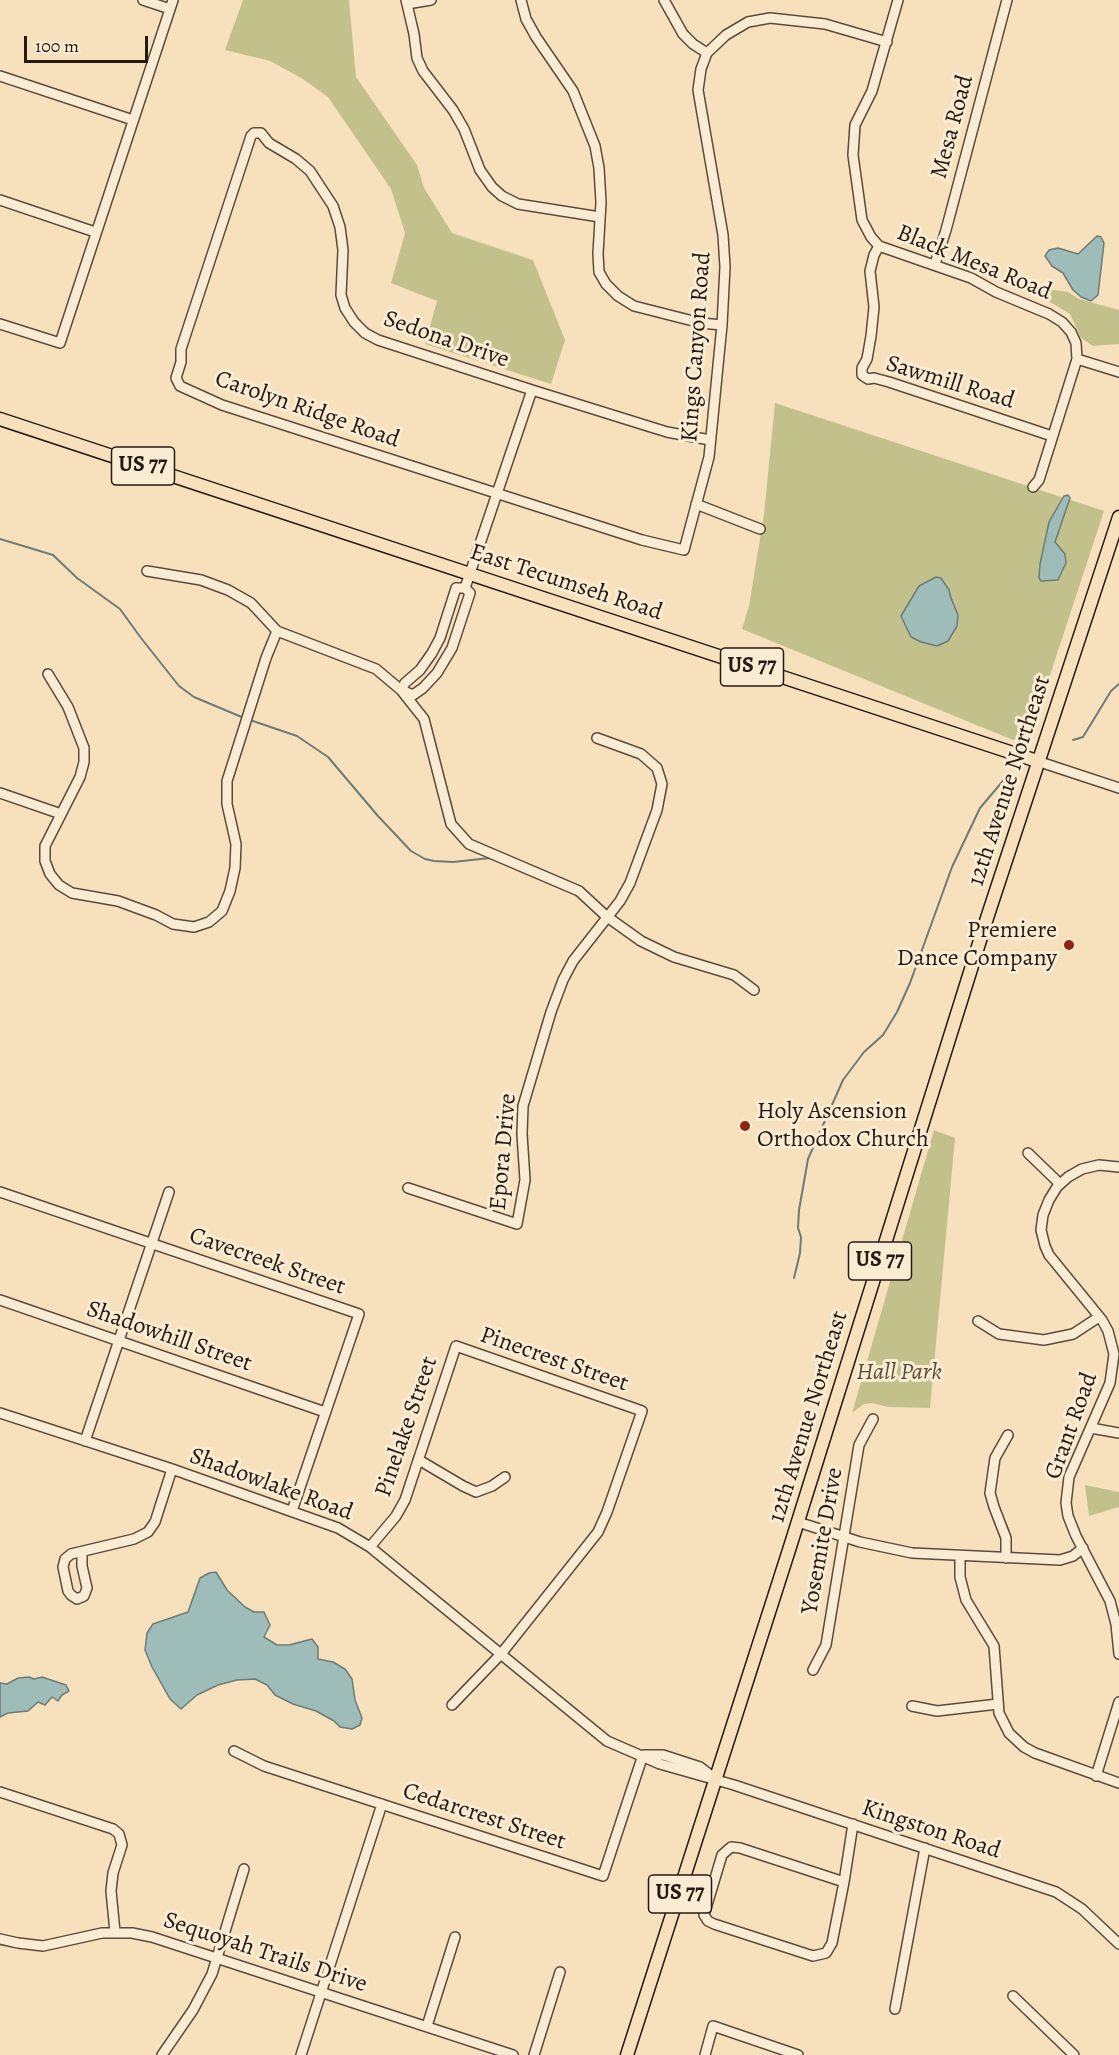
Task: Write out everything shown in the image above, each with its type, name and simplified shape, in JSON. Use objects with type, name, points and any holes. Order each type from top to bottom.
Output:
[{"type":"main road","name":"East Tecumseh Road","points":[[0,419],[1037,761]]},
{"type":"main road","name":"12th Avenue Northeast","points":[[627,2055],[717,1779],[1037,761],[1119,517]]},
{"type":"street","points":[[0,324],[60,343],[171,4],[143,0]]},
{"type":"street","points":[[431,0],[407,2],[417,58],[423,72],[453,110],[464,129],[480,170],[492,187],[502,196],[518,204],[600,217]]},
{"type":"street","points":[[521,0],[526,19],[534,35],[573,91],[595,146],[599,168],[600,272],[606,284],[618,296],[634,306],[701,323],[722,325]]},
{"type":"street","points":[[664,0],[683,34],[707,53],[726,35],[748,22],[770,18],[825,24],[887,42]]},
{"type":"street","name":"Black Mesa Road","points":[[898,0],[872,91],[855,125],[852,141],[862,220],[879,246],[971,278],[1062,322],[1071,332],[1076,343],[1077,359]]},
{"type":"street","name":"Mesa Road","points":[[935,264],[1007,0]]},
{"type":"street","name":"Kings Canyon Road","points":[[684,550],[706,473],[722,325],[725,267],[723,235],[698,90],[701,69],[707,53]]},
{"type":"street","points":[[0,76],[133,120]]},
{"type":"street","name":"Carolyn Ridge Road","points":[[261,133],[254,133],[251,136],[240,167],[181,349],[181,362],[176,378],[178,384],[210,401],[642,540],[684,550]]},
{"type":"street","name":"Sedona Drive","points":[[261,133],[269,143],[296,159],[310,171],[333,206],[340,227],[343,250],[341,294],[345,308],[365,333],[378,340],[667,432],[710,440]]},
{"type":"street","points":[[0,200],[95,232]]},
{"type":"street","name":"Sawmill Road","points":[[879,246],[873,255],[870,271],[874,308],[869,348],[862,375],[868,379],[874,378],[889,382],[1052,436]]},
{"type":"street","points":[[1033,488],[1038,480],[1077,359],[1119,372]]},
{"type":"street","points":[[465,588],[532,390]]},
{"type":"street","points":[[696,504],[760,529]]},
{"type":"street","points":[[147,571],[201,580],[228,590],[251,603],[277,631],[376,669],[401,690],[424,719],[451,824],[469,844],[579,891],[606,916],[641,941],[674,957],[734,975],[754,990]]},
{"type":"street","points":[[456,588],[465,588],[470,593],[469,597],[454,642],[445,660],[430,680],[413,695],[401,690],[432,653],[440,638],[456,588]]},
{"type":"street","points":[[48,674],[68,707],[84,748],[84,762],[80,777],[45,846],[45,861],[50,874],[59,885],[72,893],[134,906],[173,924],[194,927],[209,922],[222,911],[230,891],[235,868],[236,844],[227,804],[227,781],[266,658],[277,631]]},
{"type":"street","points":[[597,738],[641,754],[657,768],[662,784],[657,810],[630,883],[620,901],[606,916]]},
{"type":"street","name":"East Tecumseh Road","points":[[1037,761],[1119,788]]},
{"type":"street","points":[[0,793],[61,814]]},
{"type":"street","name":"Epora Drive","points":[[408,1188],[517,1224],[525,1179],[522,1134],[525,1096],[563,980],[573,961],[606,916]]},
{"type":"street","points":[[1028,1153],[1060,1184]]},
{"type":"street","name":"Grant Road","points":[[1119,1167],[1106,1164],[1091,1166],[1068,1177],[1060,1184],[1045,1208],[1041,1230],[1042,1238],[1055,1263],[1108,1331],[1114,1360],[1110,1383],[1069,1477],[1066,1503],[1070,1524],[1110,1601],[1116,1624],[1119,1654]]},
{"type":"street","name":"Cavecreek Street","points":[[0,1192],[359,1314],[292,1511]]},
{"type":"street","points":[[85,1441],[169,1192]]},
{"type":"street","name":"Shadowhill Street","points":[[0,1300],[325,1412]]},
{"type":"street","points":[[978,1321],[999,1334],[1044,1340],[1073,1334],[1099,1317]]},
{"type":"street","name":"Pinelake Street","points":[[370,1547],[401,1509],[456,1346]]},
{"type":"street","name":"Pinecrest Street","points":[[456,1346],[642,1411],[598,1532],[501,1654]]},
{"type":"street","name":"Shadowlake Road","points":[[0,1413],[172,1469],[338,1528],[370,1547],[599,1736],[643,1755],[663,1755],[700,1767],[717,1779]]},
{"type":"street","name":"Yosemite Drive","points":[[813,1670],[826,1645],[859,1445],[873,1419]]},
{"type":"street","points":[[1091,1428],[1119,1433]]},
{"type":"street","points":[[1006,1558],[1006,1538],[990,1493],[995,1458],[1008,1435]]},
{"type":"street","points":[[419,1460],[472,1491],[481,1491],[505,1477]]},
{"type":"street","points":[[82,1552],[86,1593],[77,1599],[69,1591],[64,1563],[68,1556],[82,1552],[134,1539],[148,1532],[155,1522],[172,1469]]},
{"type":"street","points":[[798,1522],[892,1550],[960,1556],[1060,1560],[1072,1556],[1083,1548]]},
{"type":"street","points":[[960,1556],[960,1577],[966,1600],[994,1646],[999,1713],[1009,1733],[1024,1747],[1119,1783]]},
{"type":"street","points":[[452,1705],[501,1654]]},
{"type":"street","points":[[1096,1776],[1119,1702]]},
{"type":"street","points":[[912,1706],[937,1711],[998,1704]]},
{"type":"street","name":"Cedarcrest Street","points":[[234,1751],[264,1766],[603,1876],[643,1755]]},
{"type":"street","name":"Kingston Road","points":[[717,1779],[1068,1898],[1119,1944]]},
{"type":"street","points":[[2,1792],[112,1829],[119,1834],[122,1845],[112,1873],[111,1891],[116,1932]]},
{"type":"street","points":[[302,2055],[382,1804]]},
{"type":"street","points":[[844,1882],[731,1847],[722,1855],[704,1914],[708,1921],[714,1924],[818,1956],[826,1953],[832,1943],[844,1882],[852,1824]]},
{"type":"street","points":[[895,2009],[925,1848]]},
{"type":"street","points":[[162,2055],[200,1998],[212,1974],[244,1869]]},
{"type":"street","name":"Sequoyah Trails Drive","points":[[0,1939],[43,1946],[102,1933],[132,1933],[162,1940],[513,2055]]},
{"type":"street","points":[[427,2026],[455,1936]]},
{"type":"street","points":[[534,2055],[560,1972]]},
{"type":"street","points":[[1013,1996],[1074,2055]]},
{"type":"street","points":[[705,2055],[713,2026],[798,2055]]},
{"type":"green space","points":[[243,0],[349,0],[356,77],[417,165],[424,188],[452,233],[533,260],[565,340],[551,384],[425,344],[437,301],[391,283],[405,233],[391,189],[328,97],[303,79],[270,61],[225,50]]},
{"type":"green space","points":[[1040,288],[1068,292],[1079,299],[1119,310],[1119,344],[1093,346],[1081,338],[1070,314],[1045,299]]},
{"type":"green space","points":[[775,403],[1104,511],[1031,733],[1013,740],[742,629],[749,606],[764,514]]},
{"type":"green space","name":"Hall Park","points":[[934,1130],[955,1138],[930,1408],[888,1407],[872,1403],[864,1404],[852,1413]]},
{"type":"green space","points":[[1085,1485],[1119,1492],[1119,1507],[1089,1516]]},
{"type":"water","points":[[1097,236],[1101,237],[1104,243],[1098,295],[1091,301],[1081,297],[1073,290],[1063,273],[1052,266],[1045,256],[1049,250],[1058,248],[1078,254]]},
{"type":"water","points":[[1068,495],[1070,498],[1055,542],[1065,554],[1066,563],[1058,580],[1041,581],[1039,578],[1040,564],[1049,522],[1064,496]]},
{"type":"water","points":[[936,577],[941,578],[949,590],[958,615],[957,626],[948,641],[937,646],[911,637],[901,616],[919,586]]},
{"type":"water","points":[[216,1572],[227,1590],[245,1607],[254,1612],[264,1612],[270,1625],[264,1637],[277,1645],[289,1645],[312,1639],[318,1647],[318,1659],[333,1662],[345,1669],[352,1679],[355,1700],[362,1718],[360,1725],[352,1729],[340,1727],[316,1711],[293,1704],[275,1695],[267,1685],[255,1679],[237,1680],[218,1685],[197,1695],[181,1709],[170,1699],[145,1650],[147,1633],[153,1624],[188,1612],[200,1578]]},
{"type":"water","points":[[42,1677],[66,1685],[69,1691],[58,1701],[52,1697],[45,1705],[38,1702],[28,1711],[8,1713],[0,1717],[0,1683],[7,1684],[18,1678],[34,1679]]},
{"type":"waterway","points":[[0,539],[53,555],[77,578],[120,609],[179,686],[194,697],[244,718]]},
{"type":"waterway","points":[[1073,740],[1083,737],[1111,691],[1119,684]]},
{"type":"waterway","points":[[250,720],[297,736],[328,757],[411,851],[434,861],[453,862],[490,858],[495,860]]},
{"type":"waterway","points":[[794,1278],[800,1253],[799,1210],[808,1159],[843,1080],[864,1052],[883,1035],[897,1012],[910,983],[952,867],[980,808],[1008,775]]},
{"type":"place","name":"Premiere Dance Company","points":[[1069,945]]},
{"type":"place","name":"Holy Ascension Orthodox Church","points":[[745,1126]]}]
